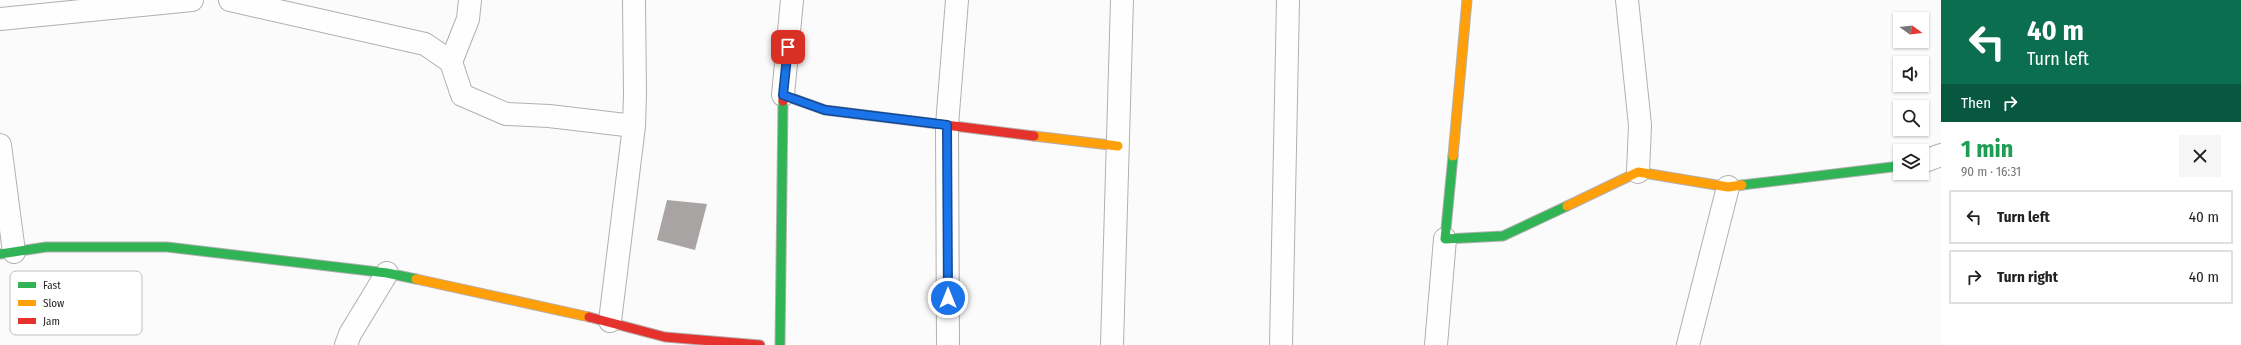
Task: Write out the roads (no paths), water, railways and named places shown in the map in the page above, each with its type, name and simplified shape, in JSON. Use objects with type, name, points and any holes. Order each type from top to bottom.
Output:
[{"type":"street","points":[[0,19],[118,4],[192,0]]},
{"type":"street","points":[[230,0],[425,44],[451,62],[462,95],[506,114],[549,116],[634,126]]},
{"type":"street","points":[[451,62],[468,19],[470,0]]},
{"type":"street","points":[[610,322],[634,126],[634,0]]},
{"type":"street","points":[[780,345],[783,95],[792,0]]},
{"type":"street","points":[[948,345],[947,125],[957,0]]},
{"type":"street","points":[[1112,345],[1122,0]]},
{"type":"street","points":[[1281,345],[1288,0]]},
{"type":"street","points":[[1436,345],[1467,0]]},
{"type":"street","points":[[1626,0],[1640,125],[1638,172]]},
{"type":"street","points":[[783,95],[825,110],[1118,146]]},
{"type":"street","points":[[0,145],[7,253],[46,247],[167,247],[387,273],[610,322],[677,341],[760,345]]},
{"type":"street","points":[[1929,159],[1941,155]]},
{"type":"street","points":[[1445,239],[1503,236],[1638,172],[1728,187],[1893,167]]},
{"type":"street","points":[[1688,345],[1728,187]]},
{"type":"street","points":[[346,345],[350,334],[387,273]]}]
